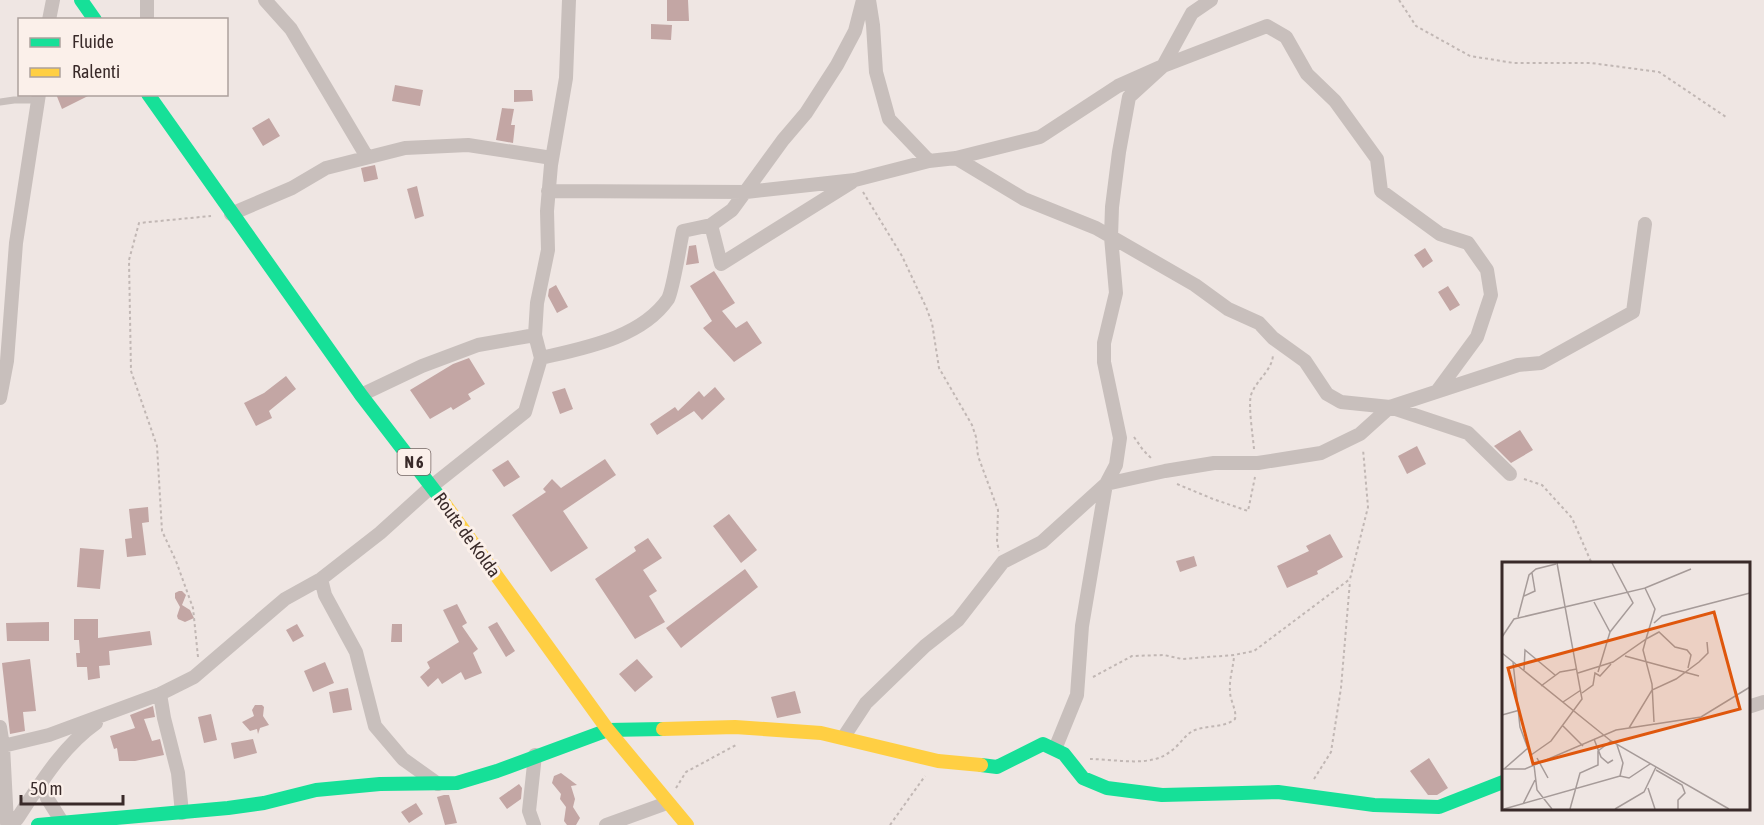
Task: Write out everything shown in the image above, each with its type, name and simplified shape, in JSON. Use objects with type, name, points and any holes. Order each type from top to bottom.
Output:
[{"type":"street","points":[[49,18],[53,0]]},
{"type":"street","points":[[81,0],[94,18]]},
{"type":"street","points":[[147,0],[147,18]]},
{"type":"street","points":[[265,0],[291,29],[367,157]]},
{"type":"street","points":[[3,746],[49,735],[160,694],[194,677],[285,599],[321,579],[525,412],[541,358],[535,335],[537,303],[548,250],[548,191],[566,78],[569,0]]},
{"type":"street","points":[[541,358],[605,343],[648,319],[669,297],[683,231],[711,225],[732,210],[783,140],[806,113],[837,65],[855,30],[863,0]]},
{"type":"street","points":[[869,0],[876,72],[889,119],[929,161]]},
{"type":"street","points":[[1055,748],[1077,695],[1082,626],[1107,484],[1116,465],[1120,438],[1104,362],[1104,344],[1116,293],[1111,237],[1112,207],[1129,97],[1162,66],[1192,13],[1211,0]]},
{"type":"street","points":[[548,191],[746,192],[855,180],[929,161],[957,158],[1040,137],[1118,86],[1162,66],[1266,26],[1286,37],[1307,74],[1335,101],[1377,159],[1381,191],[1440,234],[1468,243],[1487,270],[1491,295],[1477,337],[1438,390]]},
{"type":"street","name":"Route de Kolda","points":[[149,96],[361,395],[432,486],[608,730],[687,825]]},
{"type":"street","points":[[0,398],[16,243],[38,97]]},
{"type":"street","points":[[231,214],[292,189],[326,168],[405,148],[468,145],[552,158]]},
{"type":"street","points":[[957,158],[1024,199],[1096,228],[1195,285],[1228,309],[1259,323],[1273,338],[1305,361],[1327,394],[1341,402],[1390,407],[1468,433],[1510,474]]},
{"type":"street","points":[[711,225],[721,264],[855,180]]},
{"type":"street","points":[[843,738],[866,703],[925,646],[957,620],[1003,562],[1042,542],[1107,484],[1214,463],[1258,463],[1321,453],[1360,434],[1390,407],[1518,365],[1540,363],[1633,312],[1645,224]]},
{"type":"street","points":[[361,395],[422,366],[478,345],[535,335]]},
{"type":"street","points":[[321,579],[325,595],[356,652],[375,726],[403,759],[438,784]]},
{"type":"street","points":[[160,694],[177,773],[182,813]]},
{"type":"street","points":[[1749,707],[1764,702]]},
{"type":"street","points":[[0,727],[7,820],[17,819],[58,759],[81,734],[112,711]]},
{"type":"street","points":[[38,825],[182,813],[264,803],[316,790],[380,784],[457,783],[608,730],[735,727],[821,733],[938,761],[997,767],[1043,744],[1064,754],[1083,778],[1107,788],[1162,795],[1278,792],[1374,805],[1439,807],[1502,782]]},
{"type":"street","points":[[534,825],[529,811],[535,755]]},
{"type":"street","points":[[42,783],[47,798],[64,824]]},
{"type":"street","points":[[606,825],[667,803]]},
{"type":"lane","points":[[0,102],[38,97]]},
{"type":"path","points":[[1399,0],[1416,26],[1470,56],[1514,63],[1591,63],[1659,72],[1726,117]]},
{"type":"path","points":[[855,180],[902,256],[932,323],[939,368],[972,425],[978,456],[998,510],[997,542],[1003,562]]},
{"type":"path","points":[[194,677],[199,666],[193,608],[162,531],[157,446],[131,371],[129,260],[139,223],[231,214]]},
{"type":"path","points":[[1131,431],[1143,450],[1165,471],[1166,480],[1213,500],[1248,511],[1258,463],[1254,455],[1250,397],[1273,362],[1273,338]]},
{"type":"path","points":[[1307,782],[1316,778],[1331,752],[1341,688],[1350,579],[1368,507],[1363,443],[1360,434]]},
{"type":"path","points":[[1510,474],[1542,485],[1572,518],[1591,562]]},
{"type":"path","points":[[1077,695],[1094,676],[1132,656],[1164,655],[1182,659],[1254,651],[1350,579]]},
{"type":"path","points":[[1088,759],[1137,762],[1155,760],[1171,752],[1194,730],[1230,723],[1235,719],[1236,713],[1231,702],[1230,689],[1234,655]]},
{"type":"path","points":[[667,803],[686,772],[745,740]]},
{"type":"path","points":[[890,825],[922,778],[938,761]]},
{"type":"building","points":[[667,0],[688,0],[689,21],[667,21]]},
{"type":"building","points":[[651,24],[672,25],[671,40],[651,39]]},
{"type":"building","points":[[395,85],[423,90],[420,106],[392,101]]},
{"type":"building","points":[[514,90],[532,90],[533,101],[514,102]]},
{"type":"building","points":[[57,96],[88,96],[62,109]]},
{"type":"building","points":[[502,108],[514,109],[511,125],[515,125],[513,143],[496,140]]},
{"type":"building","points":[[269,118],[280,136],[263,146],[252,128]]},
{"type":"building","points":[[375,165],[378,179],[364,182],[361,168]]},
{"type":"building","points":[[417,186],[424,216],[415,219],[407,189]]},
{"type":"building","points":[[696,245],[699,263],[686,265],[689,246]]},
{"type":"building","points":[[1425,248],[1433,261],[1423,268],[1414,255]]},
{"type":"building","points":[[714,271],[735,303],[722,311],[736,328],[747,321],[762,343],[734,362],[703,328],[712,321],[690,286]]},
{"type":"building","points":[[556,285],[568,307],[557,313],[548,296],[549,289]]},
{"type":"building","points":[[1448,286],[1460,305],[1450,311],[1438,292]]},
{"type":"building","points":[[469,358],[485,384],[468,394],[471,399],[453,410],[451,407],[430,419],[410,390],[453,364]]},
{"type":"building","points":[[286,376],[296,389],[269,411],[272,418],[256,426],[244,403],[264,393]]},
{"type":"building","points":[[715,387],[725,399],[702,420],[694,411],[657,435],[650,424],[675,407],[678,411],[699,391],[704,397]]},
{"type":"building","points":[[565,388],[573,409],[560,414],[552,392]]},
{"type":"building","points":[[1520,430],[1533,450],[1511,463],[1494,446]]},
{"type":"building","points":[[1417,446],[1426,464],[1407,474],[1398,456]]},
{"type":"building","points":[[605,459],[616,475],[563,511],[588,548],[551,572],[512,515],[546,492],[543,489],[552,479],[561,488]]},
{"type":"building","points":[[508,460],[520,477],[504,487],[492,470]]},
{"type":"building","points":[[148,507],[149,522],[142,523],[146,555],[127,557],[125,539],[132,538],[129,509]]},
{"type":"building","points":[[729,514],[757,550],[741,563],[713,526]]},
{"type":"building","points":[[1330,534],[1343,557],[1317,571],[1318,574],[1287,588],[1277,566],[1309,551],[1306,546]]},
{"type":"building","points":[[648,538],[662,558],[643,570],[657,591],[649,596],[665,622],[635,639],[595,579],[636,551],[634,547]]},
{"type":"building","points":[[80,548],[104,550],[100,589],[77,587]]},
{"type":"building","points":[[1194,556],[1197,566],[1180,572],[1176,561]]},
{"type":"building","points":[[745,569],[758,587],[681,648],[666,628]]},
{"type":"building","points":[[179,591],[186,595],[182,605],[190,610],[194,618],[185,622],[177,616],[180,607],[175,593]]},
{"type":"building","points":[[457,604],[467,623],[462,626],[478,649],[473,653],[482,673],[465,680],[461,672],[442,684],[438,678],[428,687],[420,677],[430,668],[427,662],[459,642],[443,610]]},
{"type":"building","points":[[74,619],[98,619],[98,638],[150,631],[152,645],[109,651],[110,665],[99,666],[100,678],[88,680],[87,667],[77,667],[76,653],[80,653],[79,640],[74,640]]},
{"type":"building","points":[[49,622],[49,641],[7,641],[6,623]]},
{"type":"building","points":[[497,622],[515,651],[506,657],[488,627]]},
{"type":"building","points":[[297,624],[304,636],[293,642],[286,630]]},
{"type":"building","points":[[392,624],[402,624],[402,642],[391,642]]},
{"type":"building","points":[[30,659],[36,711],[23,712],[25,731],[10,734],[2,663]]},
{"type":"building","points":[[637,659],[653,677],[635,692],[619,674]]},
{"type":"building","points":[[325,662],[334,683],[313,692],[304,671]]},
{"type":"building","points":[[348,688],[352,710],[333,713],[329,692]]},
{"type":"building","points":[[795,691],[801,713],[777,718],[771,697]]},
{"type":"building","points":[[255,705],[264,707],[263,716],[269,725],[260,728],[258,734],[257,729],[250,731],[242,722],[254,716],[252,710]]},
{"type":"building","points":[[153,706],[155,717],[144,719],[152,741],[160,739],[164,755],[135,761],[119,761],[117,748],[114,749],[110,736],[135,728],[130,715]]},
{"type":"building","points":[[211,714],[217,740],[204,743],[198,717]]},
{"type":"building","points":[[253,739],[257,753],[234,759],[231,743]]},
{"type":"building","points":[[1429,758],[1448,788],[1437,795],[1428,795],[1410,771]]},
{"type":"building","points":[[561,773],[577,785],[571,786],[575,799],[573,807],[580,818],[576,825],[567,825],[564,821],[566,807],[560,799],[561,794],[552,783],[554,776]]},
{"type":"building","points":[[519,784],[522,788],[521,799],[507,809],[499,798]]},
{"type":"building","points":[[449,795],[457,823],[445,825],[437,797]]},
{"type":"building","points":[[416,803],[423,814],[409,823],[401,812]]},
{"type":"traffic: fast","points":[[81,0],[94,18]]},
{"type":"traffic: fast","points":[[149,96],[361,395],[444,503]]},
{"type":"traffic: fast","points":[[38,825],[228,808],[264,803],[316,790],[380,784],[457,783],[497,771],[608,730],[663,729]]},
{"type":"traffic: fast","points":[[981,765],[997,767],[1043,744],[1064,754],[1083,778],[1107,788],[1162,795],[1278,792],[1374,805],[1439,807],[1502,782]]},
{"type":"traffic: slow","points":[[444,503],[608,730],[687,825]]},
{"type":"traffic: slow","points":[[663,729],[735,727],[821,733],[938,761],[981,765]]}]
